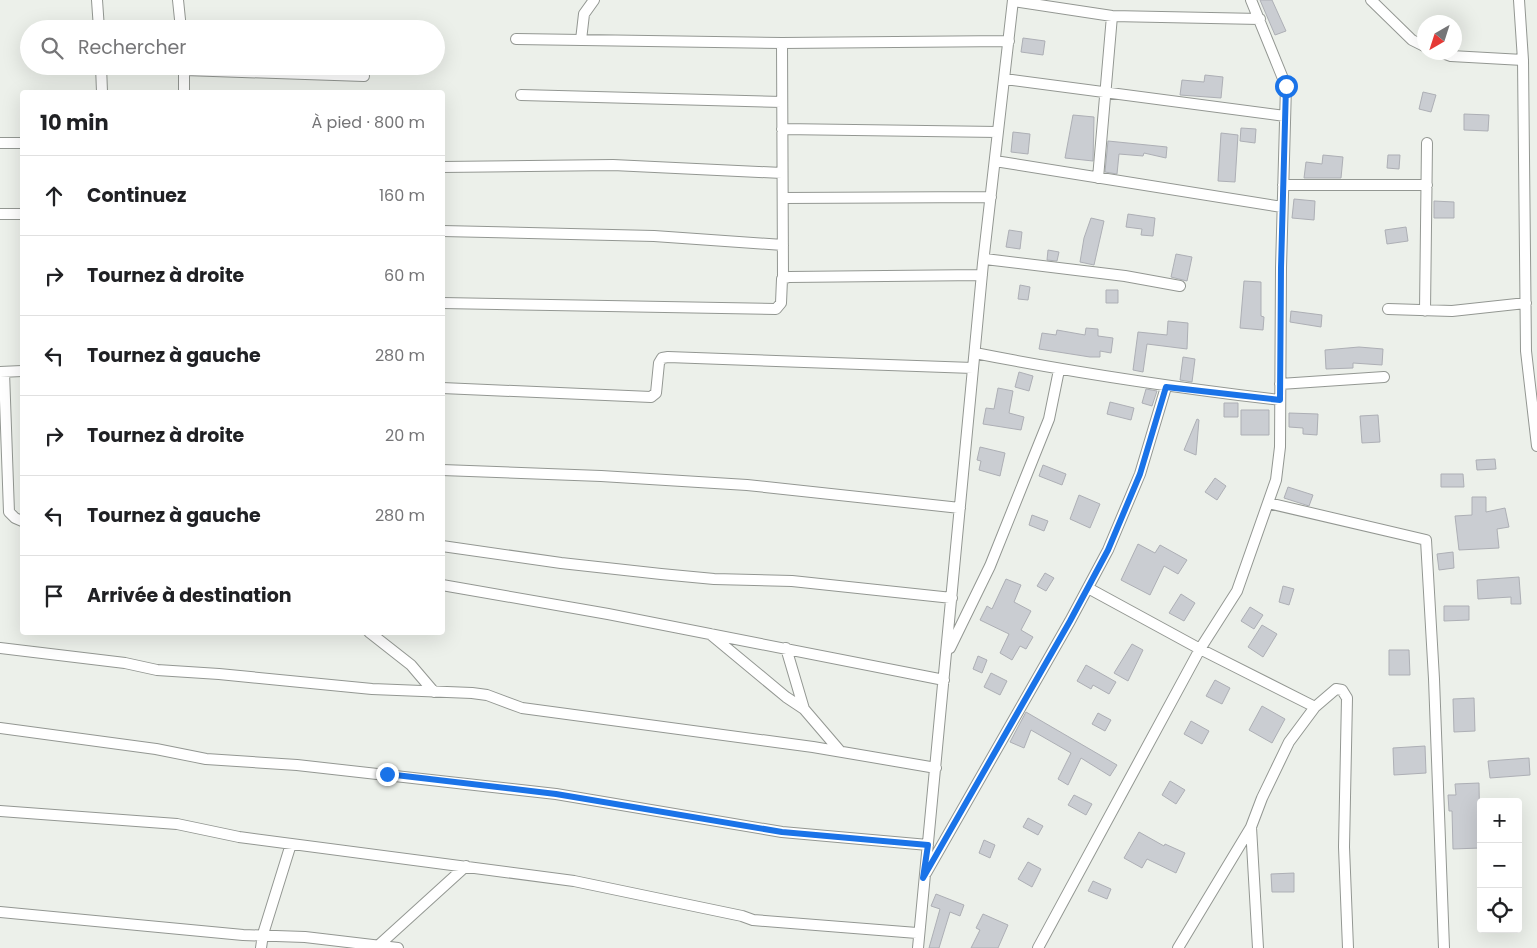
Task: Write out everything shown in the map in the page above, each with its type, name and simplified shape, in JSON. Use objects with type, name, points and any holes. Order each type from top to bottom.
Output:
[{"type":"street","points":[[97,0],[98,20]]},
{"type":"street","points":[[178,0],[180,20]]},
{"type":"street","points":[[581,40],[584,14],[594,0]]},
{"type":"street","points":[[918,948],[917,933],[936,768],[982,274],[1013,0],[1112,16],[1260,20]]},
{"type":"street","points":[[1038,948],[1200,649],[1237,591],[1276,480],[1280,446],[1282,206],[1286,86],[1252,0]]},
{"type":"street","points":[[1371,0],[1412,40],[1417,42]]},
{"type":"street","points":[[1519,0],[1523,60],[1526,351],[1537,446]]},
{"type":"street","points":[[1098,178],[1112,16]]},
{"type":"street","points":[[516,39],[782,43],[1009,41]]},
{"type":"street","points":[[445,303],[776,309],[781,303],[783,278],[782,43]]},
{"type":"street","points":[[1462,57],[1523,60]]},
{"type":"street","points":[[101,75],[102,90]]},
{"type":"street","points":[[184,75],[184,90]]},
{"type":"street","points":[[342,75],[364,76]]},
{"type":"street","points":[[1005,79],[1285,116]]},
{"type":"street","points":[[521,95],[782,102]]},
{"type":"street","points":[[782,129],[998,132]]},
{"type":"street","points":[[0,143],[20,143]]},
{"type":"street","points":[[1425,311],[1427,143]]},
{"type":"street","points":[[995,161],[1282,206]]},
{"type":"street","points":[[445,167],[613,165],[782,173]]},
{"type":"street","points":[[1283,185],[1427,185]]},
{"type":"street","points":[[782,198],[991,197]]},
{"type":"street","points":[[0,214],[20,214]]},
{"type":"street","points":[[445,231],[654,236],[783,245]]},
{"type":"street","points":[[984,259],[1107,273],[1180,286]]},
{"type":"street","points":[[783,278],[982,274]]},
{"type":"street","points":[[1388,309],[1452,311],[1526,303]]},
{"type":"street","points":[[975,353],[1059,370],[1166,387],[1280,400]]},
{"type":"street","points":[[445,388],[651,398],[656,393],[659,363],[662,358],[668,357],[973,368]]},
{"type":"street","points":[[947,653],[990,566],[1045,429],[1059,370]]},
{"type":"street","points":[[20,371],[2,372],[9,512],[15,518],[20,519]]},
{"type":"street","points":[[1280,384],[1384,377]]},
{"type":"street","points":[[923,878],[1108,550],[1140,474],[1166,387]]},
{"type":"street","points":[[445,470],[601,476],[747,485],[960,508]]},
{"type":"street","points":[[1268,503],[1426,540],[1434,679],[1444,948]]},
{"type":"street","points":[[445,546],[561,563],[661,574],[714,579],[792,581],[952,598]]},
{"type":"street","points":[[445,586],[786,648],[944,680]]},
{"type":"street","points":[[1088,588],[1200,649],[1315,707]]},
{"type":"street","points":[[709,634],[804,710],[840,751]]},
{"type":"street","points":[[373,635],[411,665],[434,692]]},
{"type":"street","points":[[0,648],[125,663],[157,670],[480,694],[522,708],[840,751],[936,768]]},
{"type":"street","points":[[786,648],[804,710]]},
{"type":"street","points":[[1178,948],[1251,827],[1262,798],[1289,742],[1315,707],[1330,691],[1336,688],[1342,690],[1347,698],[1344,847],[1348,948]]},
{"type":"street","points":[[0,728],[156,749],[206,759],[297,764],[556,794],[782,832],[928,845]]},
{"type":"street","points":[[0,811],[177,824],[239,837],[574,881],[753,920],[917,933]]},
{"type":"street","points":[[1251,827],[1258,948]]},
{"type":"street","points":[[261,948],[263,934],[291,844]]},
{"type":"street","points":[[379,945],[466,866]]},
{"type":"street","points":[[0,912],[243,934],[263,934],[398,948]]},
{"type":"building","points":[[1260,0],[1272,0],[1286,31],[1275,35]]},
{"type":"building","points":[[1023,38],[1045,41],[1043,55],[1021,52]]},
{"type":"building","points":[[1205,75],[1223,77],[1221,98],[1180,95],[1182,80],[1204,82]]},
{"type":"building","points":[[1423,92],[1436,95],[1431,112],[1419,109]]},
{"type":"building","points":[[1464,114],[1489,115],[1488,131],[1464,130]]},
{"type":"building","points":[[1073,115],[1094,117],[1093,161],[1065,158]]},
{"type":"building","points":[[1241,128],[1256,129],[1255,143],[1240,141]]},
{"type":"building","points":[[1013,132],[1030,134],[1028,154],[1011,152]]},
{"type":"building","points":[[1221,133],[1238,135],[1235,182],[1218,181]]},
{"type":"building","points":[[1108,141],[1167,147],[1166,158],[1144,153],[1143,156],[1119,154],[1117,174],[1105,172]]},
{"type":"building","points":[[1323,155],[1343,157],[1341,178],[1304,178],[1306,162],[1322,164]]},
{"type":"building","points":[[1388,155],[1400,155],[1399,169],[1387,168]]},
{"type":"building","points":[[1294,199],[1315,201],[1314,220],[1292,218]]},
{"type":"building","points":[[1434,201],[1454,202],[1454,218],[1434,218]]},
{"type":"building","points":[[1128,214],[1155,218],[1153,236],[1141,235],[1142,229],[1126,227]]},
{"type":"building","points":[[1091,218],[1104,221],[1094,265],[1080,262],[1084,238]]},
{"type":"building","points":[[1406,227],[1408,241],[1387,244],[1385,230]]},
{"type":"building","points":[[1009,230],[1022,232],[1020,249],[1006,247]]},
{"type":"building","points":[[1048,250],[1059,252],[1057,261],[1047,260]]},
{"type":"building","points":[[1176,254],[1192,257],[1187,281],[1171,277]]},
{"type":"building","points":[[1244,281],[1261,282],[1261,316],[1264,317],[1263,330],[1240,328]]},
{"type":"building","points":[[1020,285],[1030,287],[1028,300],[1018,299]]},
{"type":"building","points":[[1106,290],[1118,290],[1118,303],[1106,303]]},
{"type":"building","points":[[1291,311],[1322,315],[1321,327],[1290,322]]},
{"type":"building","points":[[1168,321],[1188,323],[1187,349],[1147,344],[1143,372],[1133,370],[1138,332],[1167,335]]},
{"type":"building","points":[[1086,328],[1098,329],[1098,336],[1113,338],[1111,353],[1100,351],[1100,357],[1090,357],[1039,349],[1042,333],[1056,335],[1057,330],[1085,335]]},
{"type":"building","points":[[1359,347],[1383,349],[1382,365],[1353,363],[1353,368],[1326,369],[1325,350]]},
{"type":"building","points":[[1183,357],[1195,359],[1192,382],[1180,380]]},
{"type":"building","points":[[1019,372],[1033,376],[1029,391],[1015,387]]},
{"type":"building","points":[[998,388],[1013,391],[1009,413],[1024,417],[1021,430],[983,424],[986,408],[994,409]]},
{"type":"building","points":[[1146,389],[1157,391],[1152,406],[1142,403]]},
{"type":"building","points":[[1110,402],[1134,408],[1131,420],[1107,414]]},
{"type":"building","points":[[1224,403],[1238,403],[1238,417],[1224,417]]},
{"type":"building","points":[[1241,410],[1269,410],[1269,435],[1241,435]]},
{"type":"building","points":[[1289,413],[1318,414],[1317,435],[1303,434],[1303,428],[1289,427]]},
{"type":"building","points":[[1378,415],[1380,442],[1362,443],[1360,416]]},
{"type":"building","points":[[1197,419],[1199,420],[1196,455],[1184,450]]},
{"type":"building","points":[[980,447],[1005,453],[1000,476],[979,470],[981,461],[977,460]]},
{"type":"building","points":[[1495,459],[1496,469],[1477,470],[1476,460]]},
{"type":"building","points":[[1043,465],[1066,474],[1062,485],[1039,476]]},
{"type":"building","points":[[1441,474],[1463,474],[1464,487],[1441,487]]},
{"type":"building","points":[[1215,478],[1226,486],[1217,500],[1205,492]]},
{"type":"building","points":[[1288,487],[1313,495],[1309,506],[1284,498]]},
{"type":"building","points":[[1079,495],[1100,504],[1090,528],[1070,519]]},
{"type":"building","points":[[1472,497],[1486,497],[1486,512],[1505,508],[1509,527],[1497,529],[1499,548],[1459,550],[1455,516],[1472,515]]},
{"type":"building","points":[[1032,515],[1048,521],[1044,531],[1029,525]]},
{"type":"building","points":[[1138,544],[1155,553],[1160,545],[1187,560],[1178,574],[1164,566],[1150,595],[1121,580]]},
{"type":"building","points":[[1453,552],[1454,568],[1439,570],[1437,554]]},
{"type":"building","points":[[1045,573],[1054,578],[1046,591],[1037,586]]},
{"type":"building","points":[[1519,577],[1521,604],[1511,604],[1511,597],[1478,599],[1477,580]]},
{"type":"building","points":[[1006,579],[1021,585],[1014,602],[1031,611],[1021,630],[1033,637],[1026,649],[1020,646],[1012,660],[1000,653],[1009,634],[980,620],[987,606],[992,609]]},
{"type":"building","points":[[1283,586],[1294,589],[1289,605],[1279,602]]},
{"type":"building","points":[[1181,594],[1195,603],[1184,621],[1169,613]]},
{"type":"building","points":[[1444,606],[1469,606],[1469,620],[1444,621]]},
{"type":"building","points":[[1250,607],[1263,615],[1254,629],[1241,621]]},
{"type":"building","points":[[1262,625],[1277,634],[1263,657],[1248,647]]},
{"type":"building","points":[[1132,644],[1143,650],[1128,681],[1114,673]]},
{"type":"building","points":[[1389,650],[1409,650],[1410,675],[1389,675]]},
{"type":"building","points":[[978,656],[987,660],[982,673],[973,669]]},
{"type":"building","points":[[1086,665],[1116,682],[1109,694],[1093,685],[1091,689],[1077,681]]},
{"type":"building","points":[[991,673],[1007,681],[1000,695],[984,687]]},
{"type":"building","points":[[1215,680],[1230,688],[1222,704],[1206,696]]},
{"type":"building","points":[[1474,698],[1475,731],[1454,732],[1453,699]]},
{"type":"building","points":[[1262,706],[1285,719],[1272,743],[1249,730]]},
{"type":"building","points":[[1026,712],[1117,765],[1110,776],[1081,758],[1068,785],[1058,779],[1071,753],[1031,730],[1024,748],[1010,742]]},
{"type":"building","points":[[1098,713],[1111,720],[1105,731],[1092,724]]},
{"type":"building","points":[[1191,721],[1209,731],[1202,744],[1184,734]]},
{"type":"building","points":[[1425,746],[1426,773],[1394,775],[1393,748]]},
{"type":"building","points":[[1529,758],[1530,775],[1490,778],[1488,761]]},
{"type":"building","points":[[1170,781],[1185,790],[1176,804],[1162,795]]},
{"type":"building","points":[[1479,783],[1479,798],[1477,798],[1477,848],[1453,849],[1452,811],[1449,811],[1448,795],[1456,795],[1455,784]]},
{"type":"building","points":[[1074,795],[1092,804],[1086,815],[1068,805]]},
{"type":"building","points":[[1028,818],[1043,826],[1038,835],[1023,827]]},
{"type":"building","points":[[1139,832],[1164,846],[1165,844],[1185,853],[1176,873],[1147,859],[1142,868],[1124,858]]},
{"type":"building","points":[[984,840],[995,845],[990,858],[979,853]]},
{"type":"building","points":[[1028,862],[1041,869],[1032,887],[1018,879]]},
{"type":"building","points":[[1294,873],[1294,892],[1272,892],[1271,874]]},
{"type":"building","points":[[1093,881],[1111,889],[1107,899],[1088,891]]},
{"type":"building","points":[[936,894],[964,905],[960,916],[950,912],[939,948],[929,948],[940,909],[931,906]]},
{"type":"building","points":[[983,914],[1008,925],[998,948],[971,948],[980,930],[976,928]]},
{"type":"route","points":[[387,774],[556,794],[669,815],[782,832],[928,845],[923,878],[1070,621],[1108,550],[1140,474],[1166,387],[1280,400],[1281,268],[1286,86]]}]
